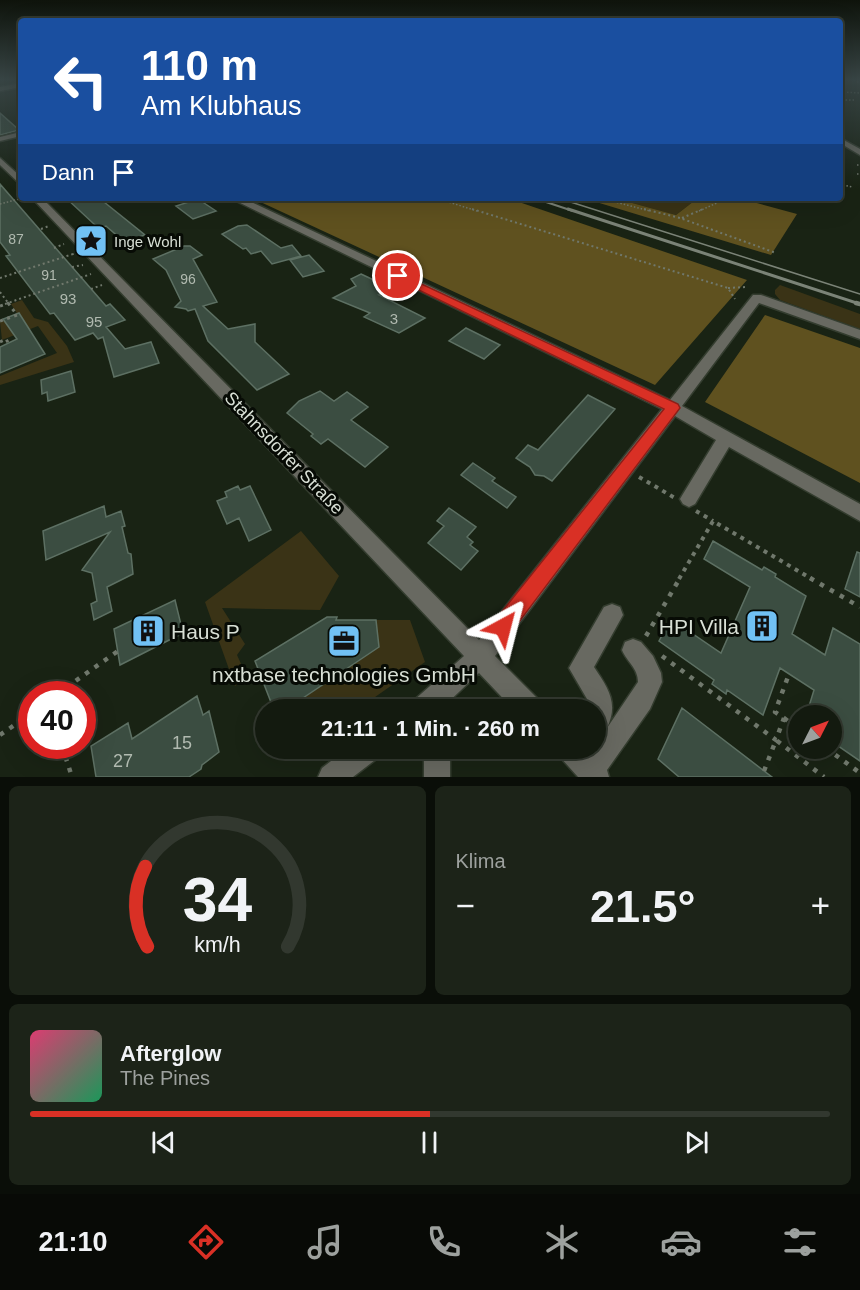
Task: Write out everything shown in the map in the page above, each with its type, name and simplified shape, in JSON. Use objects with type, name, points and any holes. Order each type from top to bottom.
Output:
[{"type":"street","points":[[0,139],[18,135]]},
{"type":"street","points":[[843,142],[858,152]]},
{"type":"street","points":[[6,163],[18,178]]},
{"type":"street","name":"Stahnsdorfer Straße","points":[[40,201],[521,699]]},
{"type":"street","points":[[241,201],[673,408],[860,513]]},
{"type":"street","points":[[439,699],[481,656],[757,298],[860,335]]},
{"type":"street","points":[[689,499],[726,438]]},
{"type":"street","points":[[600,699],[581,668],[612,615]]},
{"type":"street","points":[[581,760],[649,689],[649,671],[640,643]]},
{"type":"street","points":[[331,777],[355,759]]},
{"type":"street","points":[[437,759],[437,777]]},
{"type":"path","points":[[843,186],[852,187]]},
{"type":"path","points":[[0,206],[18,200]]},
{"type":"path","points":[[446,201],[728,288],[746,287]]},
{"type":"path","points":[[612,201],[680,218],[776,253]]},
{"type":"path","points":[[680,218],[721,201]]},
{"type":"path","points":[[41,229],[50,226],[54,231]]},
{"type":"path","points":[[0,278],[72,254],[56,236]]},
{"type":"path","points":[[54,248],[64,244]]},
{"type":"path","points":[[0,306],[92,274],[82,264],[72,267]]},
{"type":"path","points":[[91,289],[102,285]]},
{"type":"path","points":[[728,288],[735,299]]},
{"type":"path","points":[[0,292],[17,315],[0,321]]},
{"type":"path","points":[[0,342],[6,339],[9,344]]},
{"type":"path","points":[[612,615],[640,643],[712,521],[860,607]]},
{"type":"path","points":[[75,681],[118,651]]},
{"type":"path","points":[[660,655],[824,777]]},
{"type":"path","points":[[788,721],[775,712],[789,674]]},
{"type":"path","points":[[714,695],[717,688]]},
{"type":"path","points":[[765,771],[784,718]]},
{"type":"path","points":[[0,735],[18,723]]},
{"type":"path","points":[[66,759],[72,777]]},
{"type":"path","points":[[841,759],[860,773]]},
{"type":"shaded area","points":[[258,201],[516,201],[747,280],[655,385]]},
{"type":"shaded area","points":[[593,201],[625,201],[676,215],[694,201],[750,201],[797,214],[771,255]]},
{"type":"shaded area","points":[[625,201],[694,201],[676,215]]},
{"type":"shaded area","points":[[780,285],[860,314],[860,329],[780,300],[775,290]]},
{"type":"shaded area","points":[[22,300],[34,318],[48,322],[67,346],[74,362],[0,385],[0,376],[57,353],[38,326],[2,340],[0,322],[18,315],[11,304]]},
{"type":"shaded area","points":[[765,315],[860,348],[860,483],[705,402]]},
{"type":"shaded area","points":[[301,531],[339,576],[320,610],[222,608],[245,644],[237,655],[247,677],[235,686],[205,602]]},
{"type":"shaded area","points":[[375,620],[410,620],[425,662],[372,699],[301,699],[379,647]]},
{"type":"building","points":[[0,116],[4,116],[18,130],[0,135]]},
{"type":"building","points":[[0,184],[106,306],[110,304],[125,320],[106,327],[125,349],[151,342],[159,363],[114,377],[103,337],[98,339],[93,333],[75,340],[54,313],[50,314],[6,256],[10,255],[0,242]]},
{"type":"building","points":[[69,201],[103,201],[145,235],[126,241],[106,226],[101,228]]},
{"type":"building","points":[[192,201],[201,201],[216,211],[193,219],[176,206]]},
{"type":"building","points":[[247,225],[281,248],[292,245],[301,256],[272,264],[261,251],[251,254],[246,248],[243,249],[222,234],[238,226]]},
{"type":"building","points":[[184,246],[190,246],[202,255],[193,259],[217,302],[203,306],[228,329],[255,324],[255,342],[289,374],[257,390],[208,341],[195,309],[188,311],[175,307],[181,301],[166,270],[153,259]]},
{"type":"building","points":[[309,255],[324,271],[303,277],[290,260]]},
{"type":"building","points":[[361,274],[378,282],[389,292],[379,295],[425,318],[399,333],[364,317],[370,313],[333,298],[356,286],[351,279]]},
{"type":"building","points":[[19,313],[45,354],[0,373],[0,347],[17,339],[3,319]]},
{"type":"building","points":[[466,328],[500,345],[484,359],[449,341]]},
{"type":"building","points":[[71,371],[75,392],[48,401],[47,392],[42,394],[41,380]]},
{"type":"building","points":[[320,391],[334,401],[347,392],[368,407],[351,420],[388,447],[365,467],[328,439],[321,444],[311,436],[313,434],[287,413],[299,401]]},
{"type":"building","points":[[588,395],[615,409],[552,481],[544,476],[535,475],[530,467],[516,458],[528,445],[538,450]]},
{"type":"building","points":[[473,463],[495,478],[492,481],[516,497],[507,508],[461,475]]},
{"type":"building","points":[[238,486],[240,490],[250,486],[271,530],[249,541],[239,518],[227,524],[217,501],[227,497],[225,492]]},
{"type":"building","points":[[104,506],[106,517],[121,511],[125,526],[122,527],[128,553],[131,554],[133,574],[107,587],[112,611],[94,620],[91,604],[97,601],[92,573],[82,570],[110,532],[46,560],[43,531]]},
{"type":"building","points":[[449,508],[476,527],[467,537],[473,542],[470,545],[478,551],[461,570],[428,543],[444,526],[437,521]]},
{"type":"building","points":[[713,541],[762,570],[764,567],[776,574],[775,577],[806,596],[792,634],[825,655],[833,628],[860,644],[860,761],[842,749],[842,705],[809,705],[814,690],[780,668],[763,715],[727,690],[726,694],[712,684],[714,680],[659,641],[671,619],[721,653],[750,587],[704,559]]},
{"type":"building","points":[[857,552],[860,553],[860,597],[845,589]]},
{"type":"building","name":"Haus P","points":[[175,600],[183,633],[120,665],[114,629]]},
{"type":"building","points":[[327,617],[337,617],[336,620],[376,620],[379,647],[301,699],[270,699],[255,661]]},
{"type":"building","points":[[197,696],[203,715],[209,711],[219,752],[189,777],[96,777],[93,759],[96,759],[96,743],[128,723],[132,739]]},
{"type":"building","points":[[682,708],[772,777],[679,777],[658,759]]},
{"type":"tram line","points":[[567,201],[860,294]]},
{"type":"railway","points":[[543,201],[573,211]]},
{"type":"railway","points":[[568,209],[860,304],[856,303]]},
{"type":"place","name":"Inge Wohl","points":[[91,241]]},
{"type":"place","name":"HPI Villa","points":[[762,626]]},
{"type":"place","name":"Haus P","points":[[148,631]]},
{"type":"place","name":"nxtbase technologies GmbH","points":[[344,641]]},
{"type":"route","points":[[398,276],[673,408],[503,627]]}]
